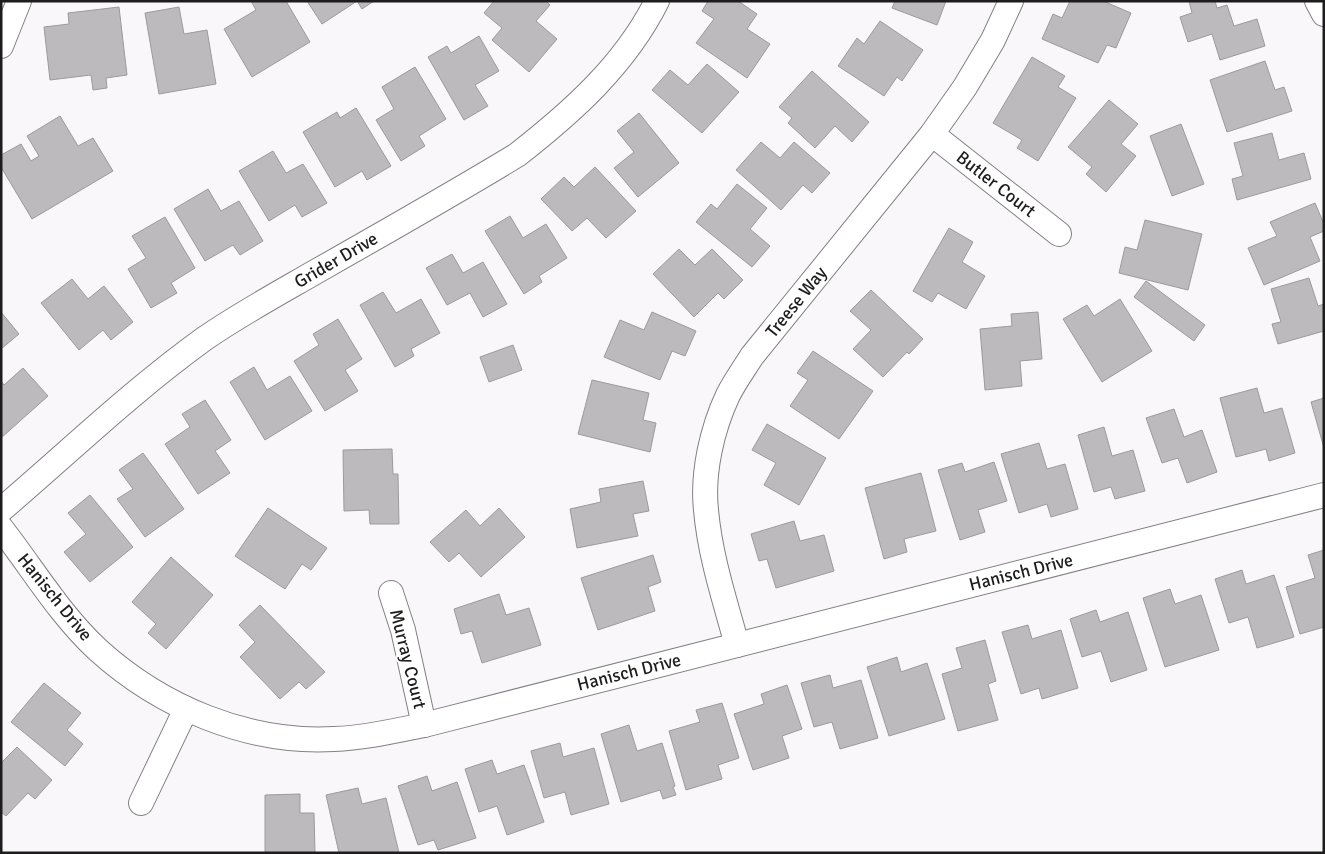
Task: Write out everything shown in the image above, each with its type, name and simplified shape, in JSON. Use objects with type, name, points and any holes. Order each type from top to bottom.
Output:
[{"type":"street","points":[[1,46],[19,1]]},
{"type":"street","name":"Grider Drive","points":[[1,510],[58,462],[109,414],[160,372],[206,338],[258,305],[470,183],[532,143],[555,125],[591,91],[623,54],[657,1]]},
{"type":"street","name":"Treese Way","points":[[737,645],[712,547],[705,509],[706,472],[715,431],[728,395],[752,356],[932,134],[965,87],[993,40],[1011,1]]},
{"type":"street","points":[[1318,1],[1324,14]]},
{"type":"street","name":"Butler Court","points":[[932,134],[1060,234]]},
{"type":"street","name":"Hanisch Drive","points":[[1,528],[60,608],[98,650],[139,682],[186,709],[238,728],[283,738],[333,739],[378,734],[424,725],[1324,495]]},
{"type":"street","name":"Murray Court","points":[[392,593],[403,630],[424,725]]},
{"type":"street","points":[[141,803],[186,709]]},
{"type":"building","points":[[251,1],[286,1],[310,42],[252,77],[224,29],[256,10]]},
{"type":"building","points":[[307,1],[357,1],[322,24]]},
{"type":"building","points":[[357,1],[374,1],[362,9]]},
{"type":"building","points":[[494,1],[546,1],[550,5],[536,21],[557,39],[529,72],[492,40],[502,28],[484,13]]},
{"type":"building","points":[[708,1],[738,1],[757,14],[747,29],[770,44],[747,78],[696,43],[714,19],[702,11]]},
{"type":"building","points":[[895,1],[946,1],[937,25],[892,8]]},
{"type":"building","points":[[1070,1],[1103,1],[1131,13],[1116,48],[1107,45],[1098,63],[1042,39],[1053,14],[1062,18]]},
{"type":"building","points":[[1189,1],[1215,1],[1217,8],[1227,5],[1234,26],[1257,19],[1265,46],[1220,60],[1212,34],[1188,42],[1180,17],[1192,13]]},
{"type":"building","points":[[119,7],[127,75],[106,78],[107,88],[93,90],[91,75],[50,80],[44,27],[69,24],[68,13]]},
{"type":"building","points":[[179,7],[184,34],[207,30],[216,84],[159,94],[145,13]]},
{"type":"building","points":[[880,21],[923,50],[902,81],[897,77],[884,96],[838,66],[857,38],[864,44]]},
{"type":"building","points":[[479,36],[499,71],[475,85],[488,106],[464,120],[428,57],[447,46],[451,53]]},
{"type":"building","points":[[1032,57],[1065,76],[1058,87],[1076,98],[1038,161],[1017,148],[1022,140],[993,123]]},
{"type":"building","points":[[1265,61],[1275,90],[1284,87],[1292,111],[1227,132],[1210,80]]},
{"type":"building","points":[[707,64],[739,92],[702,133],[652,90],[670,70],[688,85]]},
{"type":"building","points":[[415,67],[446,119],[419,136],[425,146],[401,161],[376,120],[394,109],[382,87]]},
{"type":"building","points":[[812,71],[869,122],[852,142],[835,126],[815,148],[788,123],[792,118],[779,107]]},
{"type":"building","points":[[1109,100],[1138,124],[1121,144],[1136,156],[1106,192],[1086,174],[1092,167],[1068,147]]},
{"type":"building","points":[[356,108],[391,166],[367,180],[362,171],[335,187],[303,132],[337,112],[340,118]]},
{"type":"building","points":[[639,113],[679,163],[638,197],[614,168],[634,152],[617,131]]},
{"type":"building","points":[[60,116],[78,146],[93,138],[113,171],[32,219],[1,167],[1,155],[21,144],[31,161],[39,156],[27,136]]},
{"type":"building","points":[[1181,124],[1204,184],[1172,196],[1150,136]]},
{"type":"building","points":[[1272,133],[1279,160],[1304,153],[1311,179],[1237,200],[1232,179],[1243,176],[1234,143]]},
{"type":"building","points":[[761,142],[780,158],[794,142],[830,173],[812,193],[803,185],[781,210],[736,170]]},
{"type":"building","points":[[273,151],[286,173],[303,164],[327,203],[302,217],[295,205],[269,221],[239,171]]},
{"type":"building","points":[[595,167],[636,211],[606,238],[587,218],[572,231],[541,199],[564,177],[574,187]]},
{"type":"building","points":[[737,184],[767,208],[750,229],[770,246],[752,267],[696,222],[711,204],[717,209]]},
{"type":"building","points":[[208,189],[221,211],[239,201],[263,241],[240,255],[233,245],[205,261],[174,209]]},
{"type":"building","points":[[1315,203],[1324,224],[1324,231],[1310,237],[1320,261],[1264,285],[1248,248],[1277,236],[1270,222]]},
{"type":"building","points":[[510,216],[523,238],[546,224],[567,258],[539,276],[542,282],[524,294],[485,231]]},
{"type":"building","points":[[165,217],[195,268],[171,283],[177,293],[151,308],[128,269],[146,258],[132,236]]},
{"type":"building","points":[[1145,220],[1202,234],[1188,290],[1119,273],[1125,247],[1137,250]]},
{"type":"building","points":[[949,228],[973,242],[962,262],[985,276],[966,309],[938,293],[932,302],[913,291]]},
{"type":"building","points":[[679,249],[695,265],[712,249],[743,280],[724,299],[718,293],[694,317],[653,274]]},
{"type":"building","points":[[452,254],[463,273],[483,262],[507,304],[483,317],[470,293],[447,305],[426,268]]},
{"type":"building","points":[[1309,278],[1318,306],[1324,304],[1324,331],[1278,344],[1272,324],[1281,322],[1271,289]]},
{"type":"building","points":[[72,279],[88,299],[104,286],[133,322],[111,340],[103,330],[79,350],[41,303]]},
{"type":"building","points":[[1146,281],[1205,325],[1194,341],[1134,297]]},
{"type":"building","points":[[871,290],[923,339],[909,354],[907,352],[883,377],[853,349],[871,330],[850,311]]},
{"type":"building","points":[[383,292],[396,313],[421,299],[440,333],[411,349],[414,356],[395,367],[360,305]]},
{"type":"building","points":[[1120,299],[1152,351],[1102,382],[1063,319],[1087,305],[1094,316]]},
{"type":"building","points":[[1,312],[19,334],[1,349]]},
{"type":"building","points":[[652,312],[696,331],[685,356],[672,351],[660,380],[604,357],[620,320],[644,330]]},
{"type":"building","points":[[1038,312],[1042,359],[1020,361],[1022,386],[985,390],[980,329],[1012,326],[1011,314]]},
{"type":"building","points":[[338,319],[362,359],[345,370],[358,391],[325,411],[294,361],[319,345],[313,334]]},
{"type":"building","points":[[513,345],[522,370],[489,382],[480,357]]},
{"type":"building","points":[[813,351],[873,391],[839,439],[790,406],[808,380],[797,373]]},
{"type":"building","points":[[254,367],[267,390],[290,376],[312,411],[265,440],[230,382]]},
{"type":"building","points":[[23,368],[48,396],[1,438],[1,381],[4,385]]},
{"type":"building","points":[[592,380],[649,393],[643,420],[656,423],[650,452],[578,434]]},
{"type":"building","points":[[1257,388],[1264,413],[1282,408],[1295,453],[1269,461],[1266,449],[1236,457],[1220,398]]},
{"type":"building","points":[[1324,398],[1324,448],[1311,402]]},
{"type":"building","points":[[205,400],[231,440],[215,451],[230,473],[198,494],[165,444],[190,427],[182,414]]},
{"type":"building","points":[[1174,409],[1184,437],[1202,430],[1217,472],[1187,483],[1178,458],[1162,463],[1146,418]]},
{"type":"building","points":[[767,424],[826,458],[799,505],[764,485],[776,463],[752,450]]},
{"type":"building","points":[[1104,427],[1112,456],[1133,450],[1145,491],[1115,499],[1111,487],[1094,492],[1078,435]]},
{"type":"building","points":[[1039,443],[1047,469],[1065,464],[1078,509],[1051,517],[1047,504],[1019,513],[1001,454]]},
{"type":"building","points":[[392,449],[393,474],[398,474],[399,524],[370,524],[369,510],[344,511],[343,450]]},
{"type":"building","points":[[143,453],[184,509],[145,537],[117,499],[133,489],[119,470]]},
{"type":"building","points":[[994,462],[1007,501],[978,510],[985,532],[960,540],[938,470],[962,463],[965,472]]},
{"type":"building","points":[[921,473],[936,531],[904,539],[907,552],[884,559],[865,488]]},
{"type":"building","points":[[643,481],[649,511],[633,514],[638,536],[577,548],[570,509],[601,502],[599,489]]},
{"type":"building","points":[[90,495],[133,547],[90,582],[64,552],[86,534],[68,513]]},
{"type":"building","points":[[268,508],[327,548],[311,570],[302,564],[285,589],[235,556]]},
{"type":"building","points":[[499,508],[525,537],[481,577],[459,553],[449,562],[430,542],[466,510],[480,526]]},
{"type":"building","points":[[794,521],[800,541],[824,535],[834,571],[776,588],[767,559],[759,561],[751,534]]},
{"type":"building","points":[[1324,550],[1324,627],[1300,634],[1286,587],[1315,578],[1308,555]]},
{"type":"building","points":[[653,555],[661,582],[648,587],[655,611],[598,630],[581,578]]},
{"type":"building","points":[[171,557],[213,595],[166,649],[148,633],[156,624],[132,602]]},
{"type":"building","points":[[1242,570],[1246,584],[1274,575],[1294,637],[1257,648],[1248,617],[1229,623],[1215,579]]},
{"type":"building","points":[[1170,589],[1175,604],[1201,595],[1219,650],[1165,667],[1143,598]]},
{"type":"building","points":[[499,594],[506,615],[529,608],[541,645],[482,663],[472,631],[461,634],[454,609]]},
{"type":"building","points":[[260,605],[325,672],[306,689],[299,682],[280,699],[240,657],[255,642],[239,625]]},
{"type":"building","points":[[1096,610],[1100,622],[1128,612],[1147,670],[1111,682],[1101,651],[1082,657],[1070,619]]},
{"type":"building","points":[[1028,625],[1032,639],[1061,630],[1078,688],[1042,699],[1039,688],[1021,694],[1002,632]]},
{"type":"building","points":[[985,640],[996,681],[988,684],[998,720],[958,731],[942,674],[962,668],[956,648]]},
{"type":"building","points":[[897,657],[901,672],[927,663],[945,719],[889,736],[867,667]]},
{"type":"building","points":[[830,675],[833,688],[861,680],[878,738],[840,749],[832,722],[814,727],[801,683]]},
{"type":"building","points":[[44,683],[81,713],[67,730],[83,744],[65,766],[11,722]]},
{"type":"building","points":[[787,685],[802,729],[782,736],[789,758],[753,770],[734,714],[764,704],[761,694]]},
{"type":"building","points":[[722,703],[739,758],[718,765],[722,779],[686,790],[669,731],[700,722],[696,710]]},
{"type":"building","points":[[629,725],[637,751],[662,743],[676,795],[663,799],[660,790],[621,802],[601,734]]},
{"type":"building","points":[[560,743],[563,757],[594,748],[609,804],[571,815],[565,792],[544,798],[531,751]]},
{"type":"building","points":[[17,747],[52,780],[35,799],[28,793],[6,816],[1,812],[1,763]]},
{"type":"building","points":[[492,760],[497,774],[524,765],[544,822],[507,835],[497,806],[479,812],[465,769]]},
{"type":"building","points":[[427,776],[432,791],[457,782],[476,838],[438,850],[434,840],[418,845],[398,786]]},
{"type":"building","points":[[358,788],[362,804],[386,798],[399,853],[339,853],[326,795]]},
{"type":"building","points":[[300,794],[300,813],[314,813],[315,853],[265,853],[265,795]]}]
